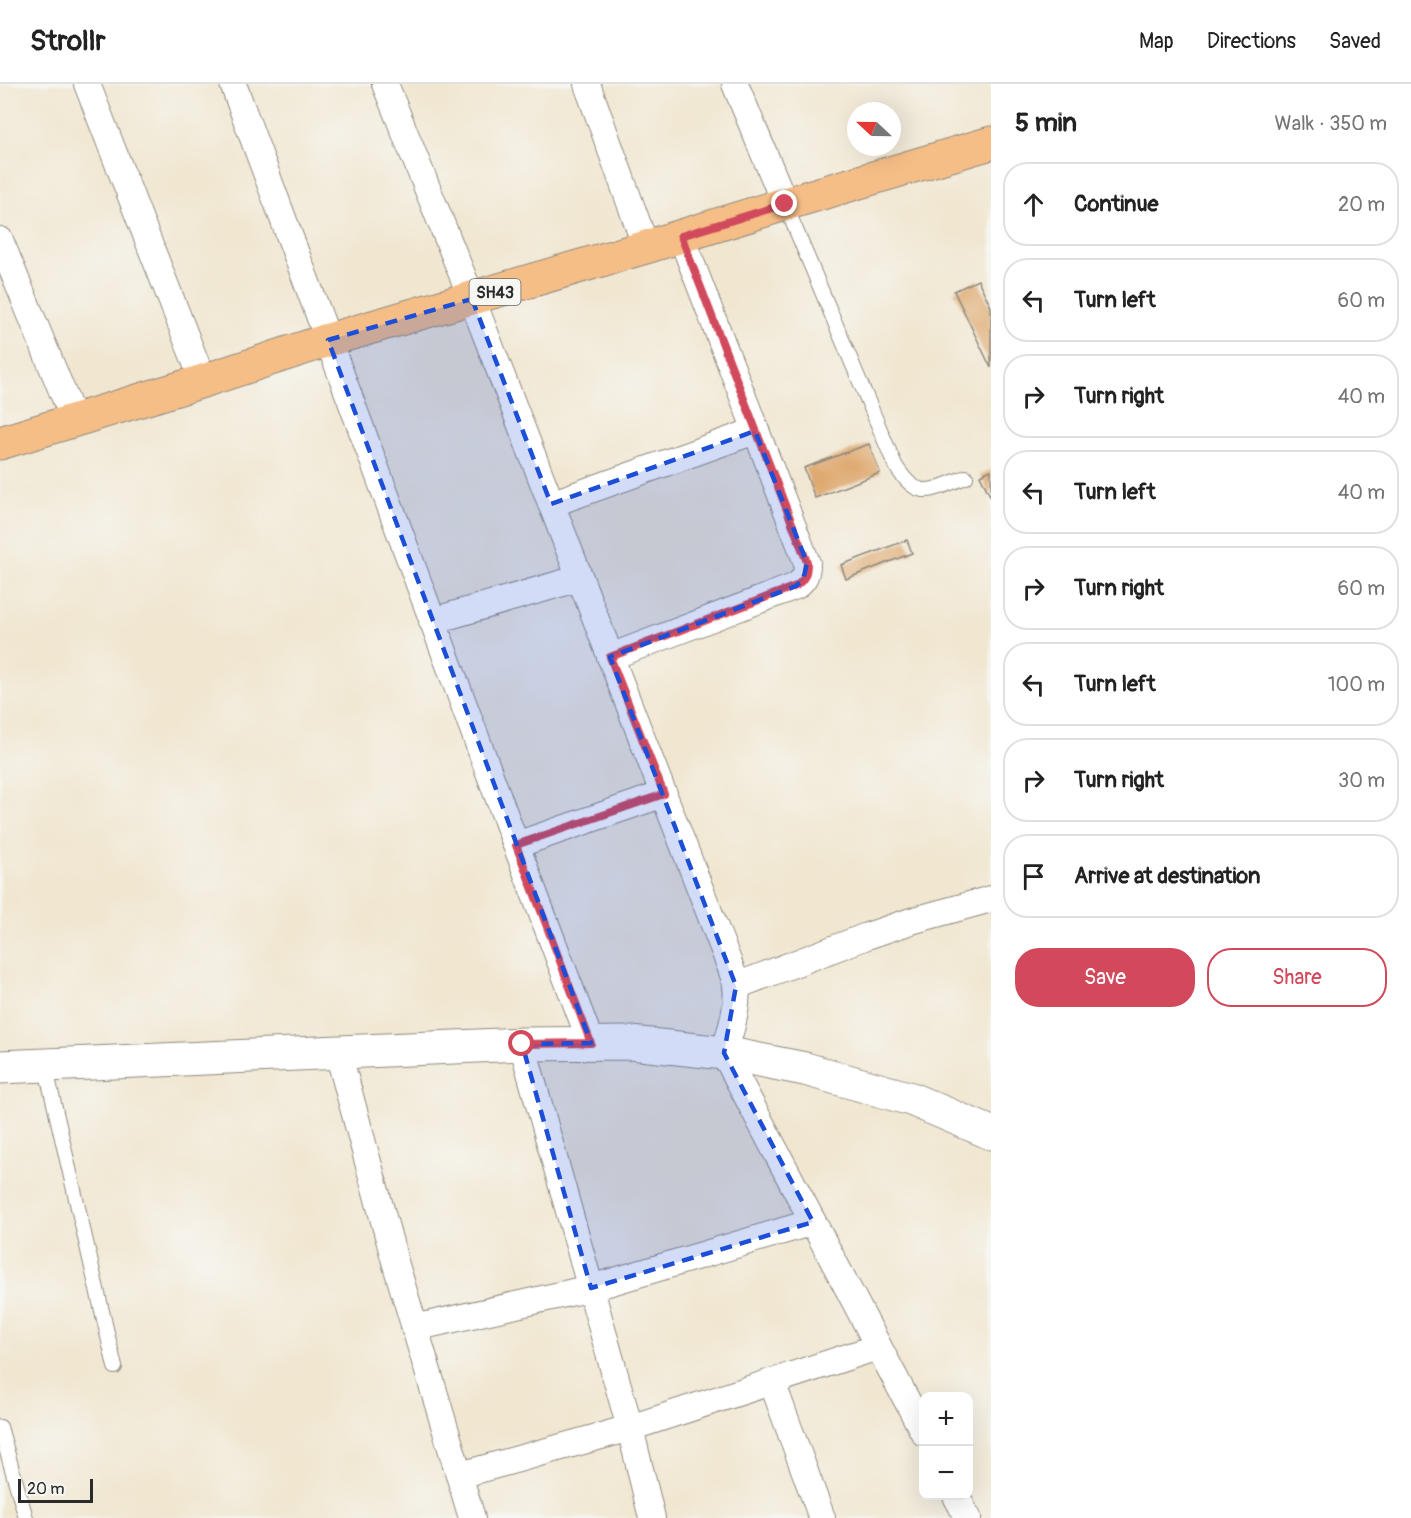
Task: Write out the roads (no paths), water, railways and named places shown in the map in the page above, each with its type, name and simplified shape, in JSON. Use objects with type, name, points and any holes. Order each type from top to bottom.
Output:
[{"type":"main road","name":"SH43","points":[[0,443],[328,340],[991,143]]},
{"type":"street","points":[[87,84],[203,381]]},
{"type":"street","points":[[234,84],[591,1043]]},
{"type":"street","points":[[385,84],[472,299],[730,966],[736,986],[734,1019],[724,1053],[919,1424]]},
{"type":"street","points":[[587,84],[646,247]]},
{"type":"street","points":[[735,84],[785,204]]},
{"type":"street","points":[[610,657],[796,586],[803,580],[807,571],[807,562],[681,236]]},
{"type":"street","points":[[0,240],[74,420]]},
{"type":"street","points":[[551,504],[755,431]]},
{"type":"street","points":[[432,621],[580,578]]},
{"type":"street","points":[[516,845],[664,794]]},
{"type":"street","points":[[736,986],[867,936],[991,899]]},
{"type":"street","points":[[0,1067],[522,1044],[631,1043],[724,1053],[805,1069],[911,1099],[991,1133]]},
{"type":"street","points":[[522,1044],[630,1428],[652,1518]]},
{"type":"street","points":[[338,1052],[414,1328],[472,1518]]},
{"type":"street","points":[[414,1328],[591,1288],[813,1222]]},
{"type":"street","points":[[460,1475],[630,1428],[878,1347]]},
{"type":"street","points":[[772,1382],[822,1518]]},
{"type":"street","points":[[958,1500],[968,1518]]},
{"type":"lane","points":[[785,204],[895,465],[903,478],[914,488],[928,491],[966,477]]},
{"type":"lane","points":[[45,1065],[114,1367]]},
{"type":"lane","points":[[0,1427],[26,1518]]}]
